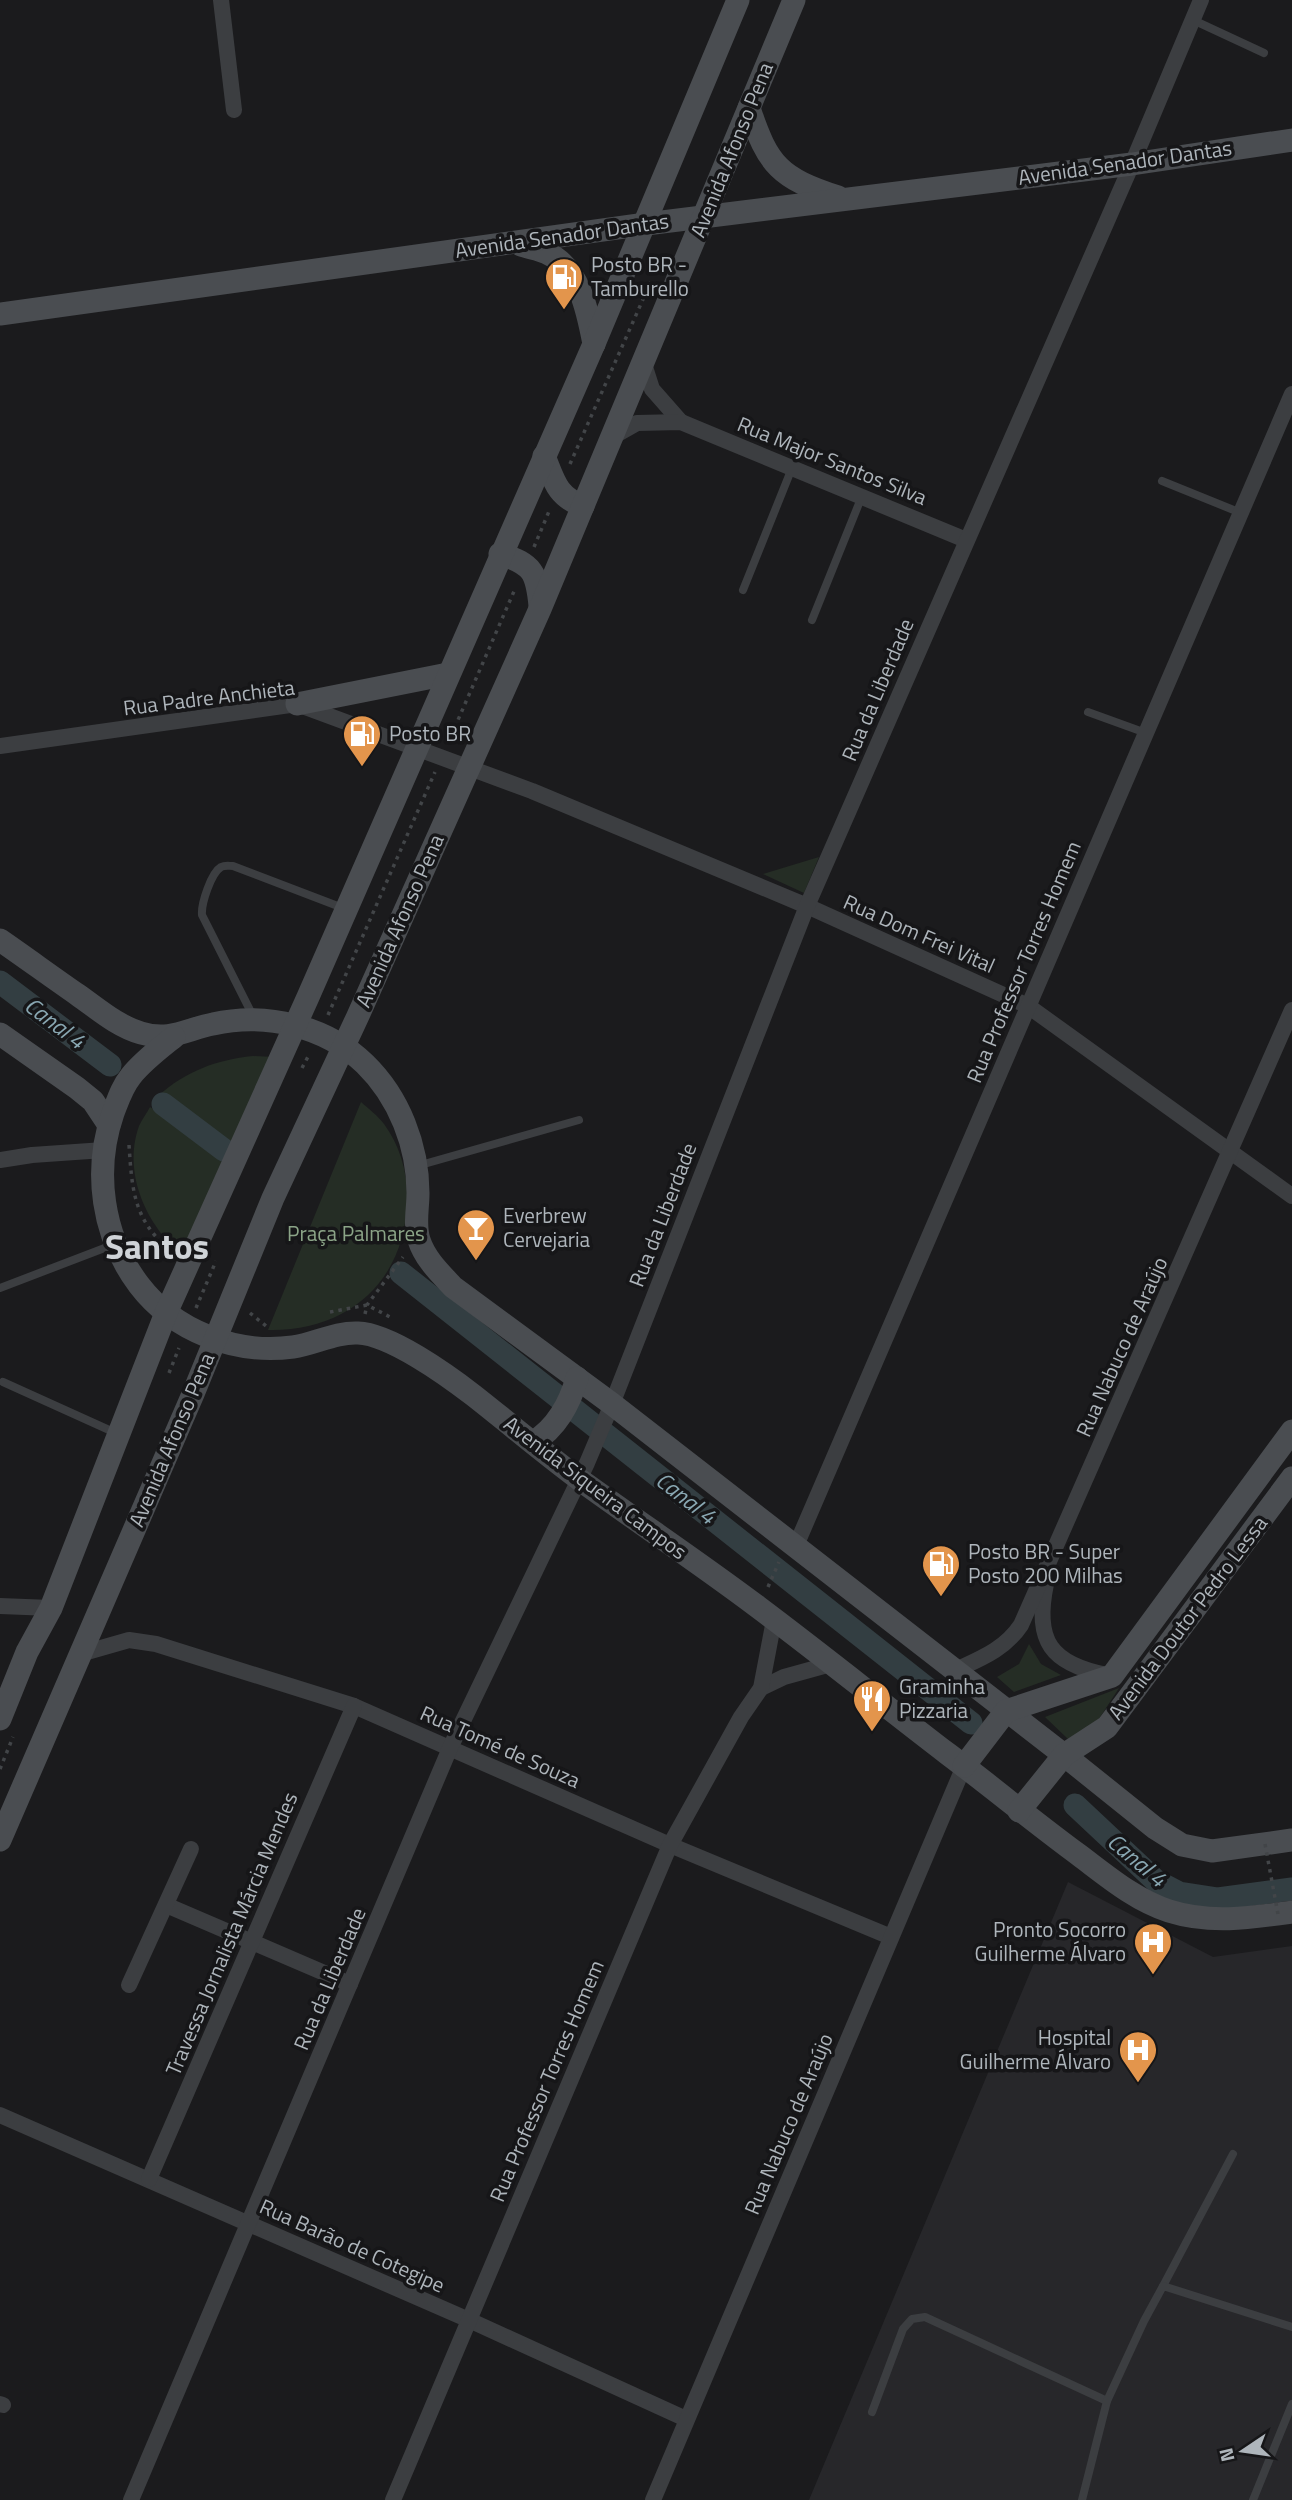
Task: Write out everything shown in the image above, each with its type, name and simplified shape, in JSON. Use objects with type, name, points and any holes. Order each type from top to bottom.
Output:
[{"type":"main road","points":[[0,1719],[27,1652],[51,1608],[166,1313],[296,1025],[646,225],[738,0]]},
{"type":"main road","name":"Avenida Afonso Pena","points":[[0,1840],[215,1340],[273,1198],[540,609],[794,0]]},
{"type":"main road","points":[[750,108],[760,140],[771,159],[786,175],[804,186],[844,199]]},
{"type":"main road","name":"Avenida Senador Dantas","points":[[0,314],[646,225],[1132,164],[1292,140]]},
{"type":"main road","points":[[514,243],[548,254],[569,272],[588,313],[594,344]]},
{"type":"main road","points":[[544,456],[559,491],[569,501],[583,506]]},
{"type":"main road","points":[[500,554],[526,564],[537,579],[540,609]]},
{"type":"main road","points":[[298,704],[448,674]]},
{"type":"main road","points":[[0,940],[116,1022],[165,1044],[213,1024],[254,1019],[296,1025],[320,1033],[344,1046],[366,1065],[400,1111],[416,1166],[418,1195],[415,1224],[419,1243],[428,1259],[453,1287],[574,1388],[789,1552],[956,1670],[1003,1716],[1058,1763],[1155,1828],[1182,1845],[1212,1851],[1292,1840]]},
{"type":"main road","points":[[0,1034],[77,1087],[112,1116]]},
{"type":"main road","name":"Avenida Siqueira Campos","points":[[165,1044],[131,1076],[119,1096],[104,1150],[102,1186],[108,1222],[120,1256],[140,1287],[166,1313],[188,1328],[215,1340],[254,1348],[294,1347],[332,1336],[359,1333],[394,1343],[540,1438],[831,1664],[967,1762],[1132,1895],[1169,1911],[1215,1921],[1285,1913]]},
{"type":"main road","points":[[540,1438],[574,1388]]},
{"type":"main road","name":"Avenida Doutor Pedro Lessa","points":[[1003,1716],[1112,1676],[1292,1431]]},
{"type":"main road","name":"Avenida Doutor Pedro Lessa","points":[[1023,1806],[1058,1763],[1107,1727],[1292,1478]]},
{"type":"main road","points":[[967,1762],[1003,1716]]},
{"type":"street","points":[[221,0],[234,110]]},
{"type":"street","name":"Rua da Liberdade","points":[[131,2500],[250,2225],[450,1748],[583,1471],[807,906],[1132,164],[1201,0]]},
{"type":"street","name":"Rua Major Santos Silva","points":[[644,364],[652,389],[681,422]]},
{"type":"street","name":"Rua Professor Torres Homem","points":[[789,1552],[1292,394]]},
{"type":"street","name":"Rua Major Santos Silva","points":[[614,436],[637,423],[681,422],[966,540]]},
{"type":"street","name":"Rua Padre Anchieta","points":[[0,746],[298,704],[469,766]]},
{"type":"street","name":"Rua Dom Frei Vital","points":[[469,766],[807,906],[1028,1006],[1292,1196]]},
{"type":"street","name":"Rua Nabuco de Araújo","points":[[956,1670],[1001,1648],[1012,1639],[1021,1625],[1292,1010]]},
{"type":"street","points":[[0,1160],[32,1154],[104,1150]]},
{"type":"street","name":"Avenida Doutor Pedro Lessa","points":[[1050,1564],[1041,1624],[1045,1640],[1059,1658],[1074,1667],[1112,1676]]},
{"type":"street","points":[[1,1607],[51,1608]]},
{"type":"street","name":"Rua Professor Torres Homem","points":[[393,2500],[670,1844],[741,1717],[761,1688],[774,1620]]},
{"type":"street","name":"Rua Tomé de Souza","points":[[80,1654],[129,1640],[156,1644],[354,1706],[891,1937]]},
{"type":"street","points":[[761,1688],[784,1677],[831,1664]]},
{"type":"street","name":"Travessa Jornalista Márcia Mendes","points":[[149,2179],[354,1706]]},
{"type":"street","name":"Rua Nabuco de Araújo","points":[[653,2500],[967,1762]]},
{"type":"street","points":[[130,1985],[191,1849]]},
{"type":"street","points":[[166,1905],[350,1984]]},
{"type":"street","name":"Rua Barão de Cotegipe","points":[[0,2115],[469,2320],[686,2419]]},
{"type":"lane","points":[[1193,20],[1264,53]]},
{"type":"lane","points":[[744,590],[792,468]]},
{"type":"lane","points":[[1162,481],[1241,513]]},
{"type":"lane","points":[[812,620],[862,496]]},
{"type":"lane","points":[[1088,712],[1146,733]]},
{"type":"lane","points":[[254,1019],[202,915],[202,903],[218,870],[233,866],[346,909]]},
{"type":"lane","points":[[416,1166],[579,1120]]},
{"type":"lane","points":[[0,1288],[116,1244]]},
{"type":"lane","points":[[3,1382],[118,1434]]},
{"type":"lane","points":[[1082,2500],[1107,2401],[1144,2320],[1233,2154]]},
{"type":"lane","points":[[1163,2286],[1292,2328]]},
{"type":"lane","points":[[872,2412],[903,2329],[912,2319],[925,2317],[1107,2401]]},
{"type":"lane","points":[[1253,2500],[1292,2404]]},
{"type":"path","points":[[128,1140],[131,1188],[146,1226],[162,1244],[209,1279]]},
{"type":"path","points":[[367,1306],[399,1261]]},
{"type":"path","points":[[764,1597],[789,1552]]},
{"type":"path","points":[[1265,1844],[1285,1913]]},
{"type":"shaded area","name":"Hospital Guilherme Álvaro","points":[[1068,1882],[1213,1957],[1292,1946],[1292,2500],[809,2500]]},
{"type":"green space","points":[[819,857],[804,893],[763,874]]},
{"type":"green space","points":[[253,1056],[275,1057],[232,1151],[158,1096],[179,1080],[202,1068],[226,1060]]},
{"type":"green space","name":"Praça Palmares","points":[[361,1102],[390,1132],[404,1170],[407,1200],[404,1229],[396,1255],[367,1296],[346,1311],[323,1322],[297,1328],[268,1330]]},
{"type":"green space","points":[[150,1107],[225,1162],[185,1257],[159,1231],[141,1198],[136,1180],[135,1144],[139,1126]]},
{"type":"green space","points":[[1029,1644],[1041,1664],[1061,1675],[1014,1692],[997,1677],[1019,1664]]},
{"type":"green space","points":[[1119,1688],[1097,1722],[1068,1739],[1045,1717]]},
{"type":"waterway","name":"Canal 4","points":[[0,982],[110,1065]]},
{"type":"waterway","name":"Canal 4","points":[[163,1104],[224,1150]]},
{"type":"waterway","name":"Canal 4","points":[[401,1273],[971,1723]]},
{"type":"waterway","name":"Canal 4","points":[[1075,1805],[1156,1881],[1179,1893],[1218,1899],[1292,1889]]},
{"type":"place","name":"Posto BR - Tamburello","points":[[564,311]]},
{"type":"place","name":"Posto BR","points":[[362,768]]},
{"type":"place","name":"Everbrew Cervejaria","points":[[476,1262]]},
{"type":"place","name":"Posto BR - Super Posto 200 Milhas","points":[[941,1598]]},
{"type":"place","name":"Graminha Pizzaria","points":[[872,1733]]},
{"type":"place","name":"Pronto Socorro Guilherme Álvaro","points":[[1153,1976]]},
{"type":"place","name":"Hospital Guilherme Álvaro","points":[[1138,2084]]},
{"type":"district","name":"Santos","points":[[157,1247]]}]
